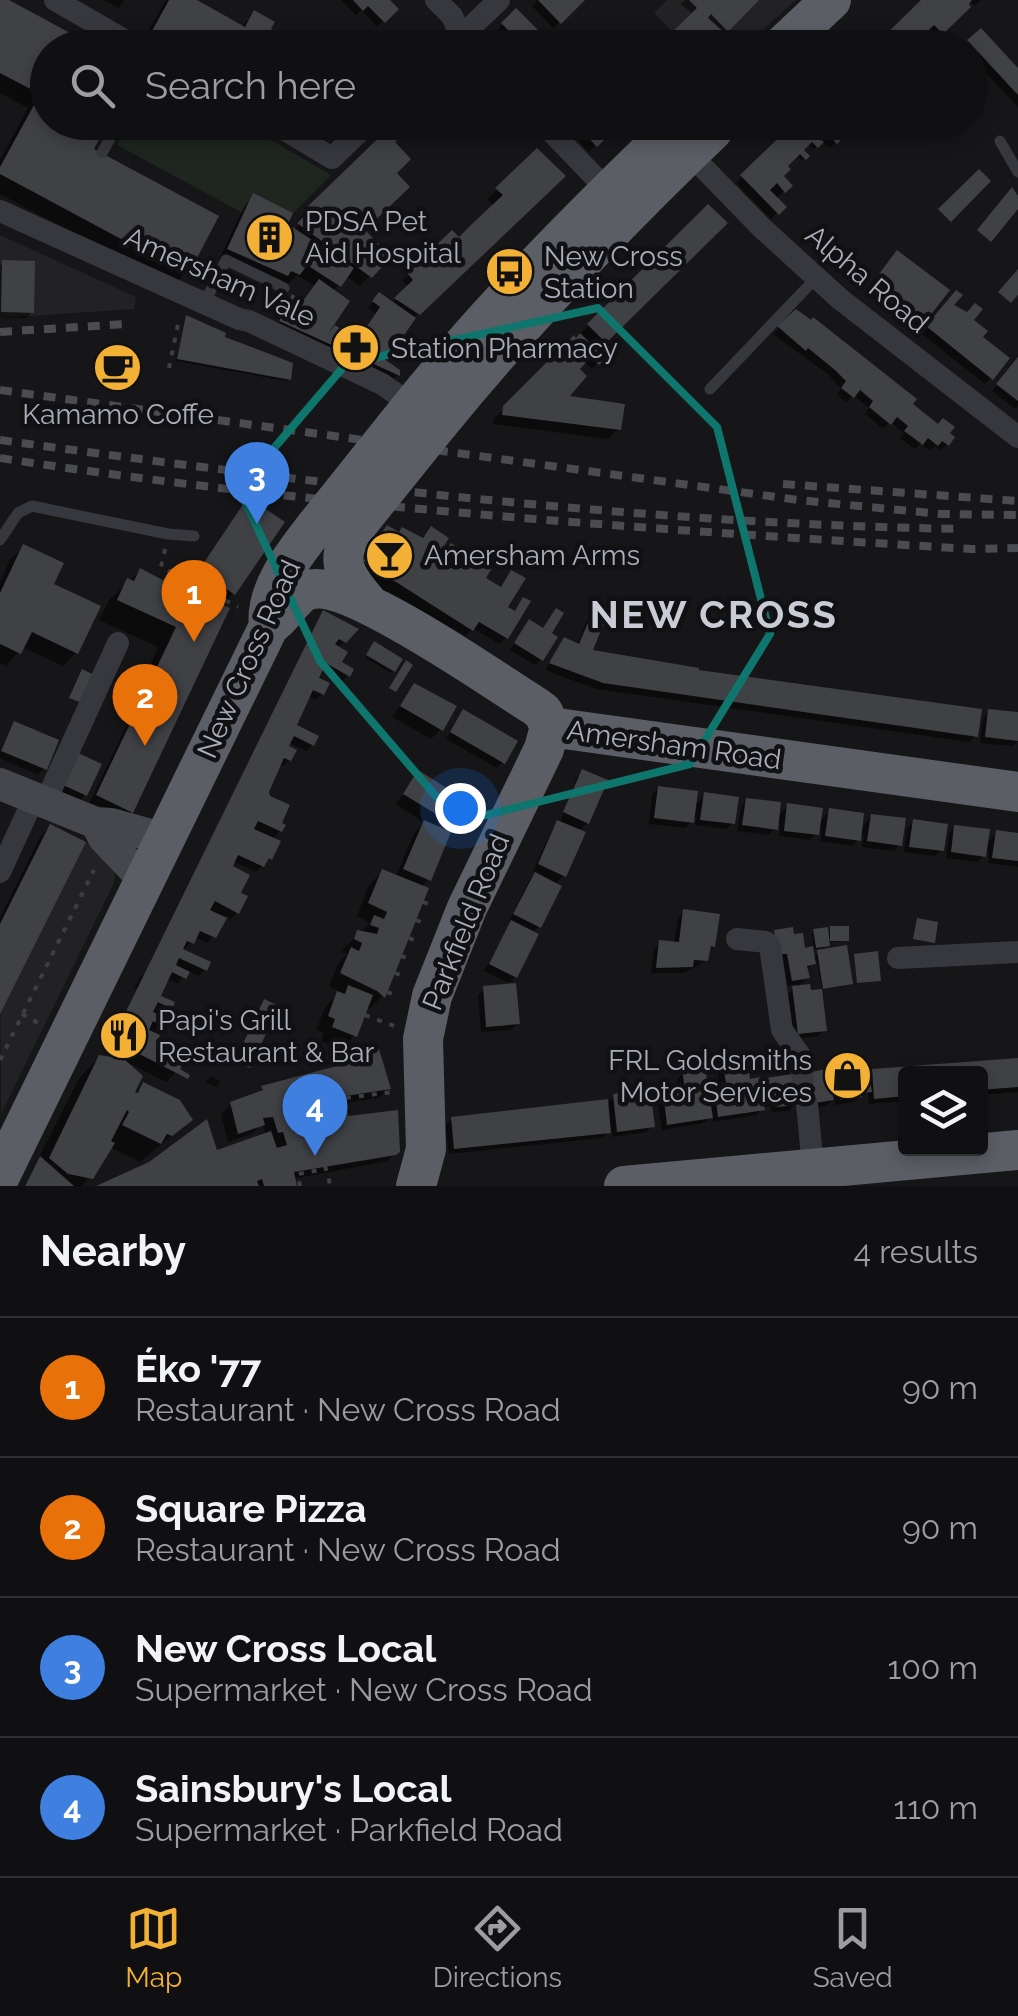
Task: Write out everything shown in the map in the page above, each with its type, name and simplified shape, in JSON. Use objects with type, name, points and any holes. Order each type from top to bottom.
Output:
[{"type":"highway","points":[[799,30],[831,0]]},
{"type":"highway","name":"New Cross Road","points":[[0,1176],[164,839],[257,619],[267,609],[287,568],[316,526],[418,415],[522,324],[619,202],[686,140]]},
{"type":"highway","name":"New Cross Road","points":[[366,602],[351,583],[343,562],[346,541],[418,415]]},
{"type":"highway","name":"Amersham Road","points":[[257,619],[284,616],[295,598],[321,588],[366,602],[535,706],[548,719],[550,727],[1018,792]]},
{"type":"highway","name":"Parkfield Road","points":[[416,1186],[426,1149],[423,1039],[432,996],[467,908],[544,750],[550,727]]},
{"type":"highway","points":[[624,1186],[800,1174],[1018,1150]]},
{"type":"main road","points":[[0,784],[96,824],[111,824],[164,839]]},
{"type":"main road","points":[[96,824],[104,838],[144,880]]},
{"type":"street","points":[[55,0],[107,30]]},
{"type":"street","points":[[436,0],[452,16],[456,30]]},
{"type":"street","points":[[472,30],[499,0]]},
{"type":"street","points":[[302,140],[332,158],[350,140]]},
{"type":"street","points":[[559,140],[619,202]]},
{"type":"street","name":"Alpha Road","points":[[700,140],[816,278],[1018,437]]},
{"type":"street","name":"Amersham Vale","points":[[0,211],[382,384],[418,415]]},
{"type":"street","points":[[0,872],[118,643]]},
{"type":"street","points":[[737,939],[766,942],[770,946],[782,1030],[799,1054],[803,1078]]},
{"type":"street","points":[[898,958],[1018,952]]},
{"type":"street","points":[[800,1174],[806,1104]]},
{"type":"lane","points":[[102,154],[109,140]]},
{"type":"lane","points":[[1000,141],[1018,172]]},
{"type":"lane","points":[[204,304],[226,260],[284,288]]},
{"type":"lane","points":[[710,388],[816,278]]},
{"type":"lane","points":[[0,540],[18,513],[32,506],[194,536]]},
{"type":"path","points":[[169,368],[180,312]]},
{"type":"path","points":[[168,534],[161,566],[257,619]]},
{"type":"path","points":[[0,1060],[94,870]]},
{"type":"path","points":[[22,1014],[38,1023]]},
{"type":"path","points":[[365,1015],[398,1028]]},
{"type":"path","points":[[346,1098],[398,1092]]},
{"type":"path","points":[[300,1186],[298,1174],[326,1167],[330,1184]]},
{"type":"highlighted area","points":[[598,308],[717,427],[770,634],[690,764],[458,822],[320,661],[239,489],[346,364]]},
{"type":"shaded area","points":[[667,0],[796,0],[763,30],[670,30],[654,13]]},
{"type":"shaded area","points":[[120,140],[271,140],[331,175],[293,213],[253,194],[243,213],[117,145]]},
{"type":"shaded area","points":[[0,235],[136,297],[134,309],[0,318]]},
{"type":"shaded area","points":[[50,824],[103,851],[115,873],[114,883],[1,1114],[0,924]]},
{"type":"building","points":[[0,0],[9,0],[65,30],[30,30],[30,89],[0,73]]},
{"type":"building","points":[[169,0],[197,0],[245,27],[254,10],[275,22],[273,30],[153,30]]},
{"type":"building","points":[[353,0],[390,0],[399,9],[385,23],[368,6],[363,11]]},
{"type":"building","points":[[538,0],[585,0],[561,24]]},
{"type":"building","points":[[689,0],[759,0],[730,30],[711,14],[708,18],[722,30],[674,30],[697,8]]},
{"type":"building","points":[[921,0],[972,0],[971,7],[947,30],[934,25],[929,30],[890,30]]},
{"type":"building","points":[[516,8],[538,30],[508,30],[501,23]]},
{"type":"building","points":[[988,36],[1018,68],[1018,95],[988,63]]},
{"type":"building","points":[[30,112],[30,140],[99,140],[94,149],[219,216],[188,275],[0,174],[0,167]]},
{"type":"building","points":[[376,140],[397,140],[411,159],[397,173],[410,187],[365,230],[391,257],[372,278],[297,223],[307,213],[304,210]]},
{"type":"building","points":[[776,140],[824,142],[818,148],[812,142],[804,150],[810,156],[806,160],[800,154],[788,166],[791,169],[784,176],[793,186],[785,193],[777,183],[770,190],[787,207],[779,215],[740,175]]},
{"type":"building","points":[[537,148],[566,176],[420,315],[394,298],[413,280],[407,273],[452,230],[459,237],[503,195],[495,188]]},
{"type":"building","points":[[979,169],[991,181],[951,222],[938,209]]},
{"type":"building","points":[[1012,187],[1018,196],[1018,209],[991,242],[977,230]]},
{"type":"building","name":"PDSA Pet Aid Hospital","points":[[253,193],[293,213],[288,224],[354,268],[341,287],[307,265],[300,275],[291,271],[288,276],[227,249]]},
{"type":"building","points":[[708,204],[728,223],[606,343],[587,324]]},
{"type":"building","points":[[897,250],[950,290],[922,326],[870,286]]},
{"type":"building","points":[[2,260],[35,261],[34,313],[1,312]]},
{"type":"building","points":[[1018,269],[1018,295],[1011,303],[998,292]]},
{"type":"building","points":[[319,279],[350,301],[328,334],[335,325],[400,370],[400,376],[279,321],[292,294],[303,301]]},
{"type":"building","points":[[956,290],[963,295],[954,305],[967,312],[975,303],[983,309],[974,320],[988,331],[983,337],[1010,358],[993,380],[926,326]]},
{"type":"building","points":[[379,292],[416,318],[388,358],[359,338],[380,307],[372,301]]},
{"type":"building","points":[[796,309],[811,320],[813,317],[917,399],[913,404],[938,424],[943,418],[955,427],[950,433],[955,437],[949,446],[942,441],[938,446],[928,438],[923,445],[904,431],[908,426],[897,417],[891,425],[869,407],[873,401],[860,390],[854,398],[841,388],[846,381],[835,370],[777,326]]},
{"type":"building","points":[[186,315],[226,333],[225,337],[293,363],[291,380],[177,359]]},
{"type":"building","points":[[580,333],[606,358],[599,365],[591,357],[580,369],[587,376],[570,396],[625,404],[621,430],[502,415],[503,406]]},
{"type":"building","points":[[1018,357],[1018,401],[996,384]]},
{"type":"building","points":[[248,497],[285,522],[235,595],[199,570]]},
{"type":"building","points":[[387,525],[399,532],[402,527],[423,538],[431,526],[449,538],[443,548],[446,550],[451,543],[476,559],[482,550],[497,560],[486,578],[501,587],[511,570],[526,578],[508,607],[515,611],[523,597],[531,601],[508,639],[479,622],[473,631],[363,561]]},
{"type":"building","points":[[23,544],[64,563],[54,584],[101,606],[78,654],[32,632],[21,654],[0,644],[0,593]]},
{"type":"building","points":[[140,568],[199,599],[201,594],[230,608],[133,813],[96,795],[176,627],[117,600],[127,578],[134,581]]},
{"type":"building","points":[[556,608],[564,613],[552,633],[558,637],[543,661],[514,643],[529,619],[543,628]]},
{"type":"building","points":[[323,610],[359,629],[346,643],[339,639],[335,644],[348,652],[342,662],[354,669],[350,677],[326,663],[319,678],[330,683],[324,695],[313,690],[297,725],[319,736],[314,746],[294,736],[289,746],[297,750],[291,761],[284,758],[269,792],[290,805],[282,823],[286,825],[282,832],[258,821],[254,829],[281,841],[272,860],[269,858],[264,867],[238,855],[233,866],[250,875],[241,893],[248,896],[239,914],[215,901],[210,910],[227,918],[216,938],[200,931],[194,944],[187,941],[183,949],[211,962],[207,971],[179,958],[176,965],[190,972],[186,979],[172,972],[161,996],[175,1002],[172,1009],[158,1002],[153,1012],[168,1018],[164,1027],[153,1021],[149,1030],[160,1035],[157,1042],[171,1049],[168,1054],[184,1063],[180,1069],[190,1075],[188,1079],[112,1040]]},
{"type":"building","points":[[592,613],[606,618],[593,650],[699,670],[982,709],[978,737],[603,683],[549,663],[564,637],[579,644]]},
{"type":"building","points":[[374,641],[403,659],[395,672],[366,655]]},
{"type":"building","points":[[406,660],[413,665],[396,692],[389,688]]},
{"type":"building","points":[[82,669],[94,675],[82,703],[69,698]]},
{"type":"building","points":[[414,683],[457,706],[443,731],[400,706]]},
{"type":"building","points":[[463,709],[518,741],[505,764],[450,732]]},
{"type":"building","points":[[988,709],[1018,712],[1018,741],[985,737]]},
{"type":"building","points":[[14,721],[59,740],[47,770],[1,751]]},
{"type":"building","points":[[78,753],[102,764],[87,796],[63,785]]},
{"type":"building","points":[[582,769],[608,780],[589,824],[563,812]]},
{"type":"building","points":[[418,770],[461,797],[446,820],[403,794]]},
{"type":"building","points":[[658,786],[698,791],[694,823],[654,818]]},
{"type":"building","points":[[704,792],[739,797],[735,824],[700,820]]},
{"type":"building","points":[[746,798],[781,802],[778,830],[742,825]]},
{"type":"building","points":[[787,803],[823,808],[819,835],[784,831]]},
{"type":"building","points":[[829,808],[864,813],[861,841],[825,836]]},
{"type":"building","points":[[871,814],[906,818],[902,846],[867,841]]},
{"type":"building","points":[[913,819],[948,824],[944,851],[909,847]]},
{"type":"building","points":[[424,820],[451,832],[431,881],[403,869]]},
{"type":"building","points":[[557,820],[586,832],[566,877],[538,864]]},
{"type":"building","points":[[50,824],[86,842],[0,1014],[0,924]]},
{"type":"building","points":[[954,825],[990,829],[986,857],[951,852]]},
{"type":"building","points":[[996,830],[1018,833],[1018,861],[992,858]]},
{"type":"building","points":[[382,869],[429,888],[385,998],[340,973],[351,947],[359,951],[362,943],[354,939],[357,930],[377,934],[379,928],[370,925],[374,915],[384,919],[387,912],[368,903]]},
{"type":"building","points":[[535,872],[562,886],[541,928],[513,914]]},
{"type":"building","points":[[683,909],[720,914],[715,947],[711,946],[708,961],[694,960],[693,967],[656,968],[659,940],[679,942]]},
{"type":"building","points":[[917,918],[938,922],[935,943],[913,939]]},
{"type":"building","points":[[511,920],[539,934],[517,978],[489,964]]},
{"type":"building","points":[[830,926],[849,926],[849,941],[830,941]]},
{"type":"building","points":[[793,927],[794,934],[803,933],[805,948],[813,946],[816,964],[807,966],[810,978],[792,981],[787,954],[777,954],[774,930]]},
{"type":"building","points":[[828,927],[830,946],[816,948],[813,929]]},
{"type":"building","points":[[847,945],[853,984],[823,989],[817,950]]},
{"type":"building","points":[[878,951],[881,981],[857,983],[854,954]]},
{"type":"building","points":[[516,983],[520,1024],[486,1027],[483,986]]},
{"type":"building","points":[[810,984],[811,990],[822,989],[827,1031],[798,1034],[792,986]]},
{"type":"building","points":[[348,985],[373,995],[357,1037],[332,1027],[335,1019],[328,1016],[337,991],[345,994]]},
{"type":"building","points":[[264,999],[279,1006],[250,1068],[235,1061]]},
{"type":"building","points":[[379,1049],[391,1089],[346,1096],[348,1116],[398,1110],[400,1152],[396,1155],[294,1172],[297,1186],[264,1186],[262,1179],[257,1181],[259,1186],[96,1186],[149,1162],[207,1119],[217,1150],[271,1131],[277,1148],[287,1145],[273,1117],[263,1118],[265,1125],[238,1134],[230,1102],[263,1090],[261,1086],[352,1062],[351,1057],[358,1053]]},
{"type":"building","points":[[747,1051],[750,1079],[761,1077],[765,1110],[718,1117],[714,1085],[726,1083],[721,1054]]},
{"type":"building","points":[[99,1055],[124,1059],[143,1076],[135,1092],[143,1082],[180,1100],[193,1120],[172,1136],[167,1134],[161,1144],[122,1125],[127,1110],[111,1141],[115,1143],[93,1179],[68,1174],[49,1158]]},
{"type":"building","points":[[1018,1058],[1018,1087],[988,1089],[988,1066],[912,1066]]},
{"type":"building","points":[[858,1063],[859,1072],[868,1070],[872,1092],[840,1100],[840,1095],[833,1096],[834,1100],[815,1103],[811,1072]]},
{"type":"building","points":[[705,1067],[713,1118],[667,1125],[663,1092],[685,1089],[682,1070]]},
{"type":"building","points":[[898,1067],[898,1097],[874,1099],[872,1069]]},
{"type":"building","points":[[793,1074],[798,1105],[777,1107],[776,1101],[769,1102],[766,1078]]},
{"type":"building","points":[[650,1088],[655,1127],[617,1132],[613,1094]]},
{"type":"building","points":[[608,1099],[611,1133],[454,1149],[451,1117]]},
{"type":"building","points":[[40,1156],[74,1186],[25,1186]]},
{"type":"railway","points":[[0,332],[126,324]]},
{"type":"railway","points":[[0,390],[798,500],[941,514],[1018,515]]},
{"type":"railway","points":[[0,440],[480,499],[721,519],[963,529]]},
{"type":"railway","points":[[0,458],[242,490],[484,515],[971,549],[1018,548]]},
{"type":"railway","points":[[783,484],[1018,501]]},
{"type":"place","name":"PDSA Pet Aid Hospital","points":[[270,237]]},
{"type":"place","name":"New Cross Station","points":[[509,272]]},
{"type":"place","name":"Station Pharmacy","points":[[356,348]]},
{"type":"place","name":"Kamamo Coffe","points":[[118,367]]},
{"type":"place","name":"New Cross Local","points":[[257,524]]},
{"type":"place","name":"Amersham Arms","points":[[389,555]]},
{"type":"place","name":"Éko '77","points":[[194,642]]},
{"type":"place","name":"Square Pizza","points":[[145,746]]},
{"type":"place","name":"Papi's Grill Restaurant & Bar","points":[[123,1036]]},
{"type":"place","name":"FRL Goldsmiths Motor Services","points":[[847,1076]]},
{"type":"place","name":"Sainsbury's Local","points":[[315,1156]]},
{"type":"district","name":"NEW CROSS","points":[[714,614]]}]
